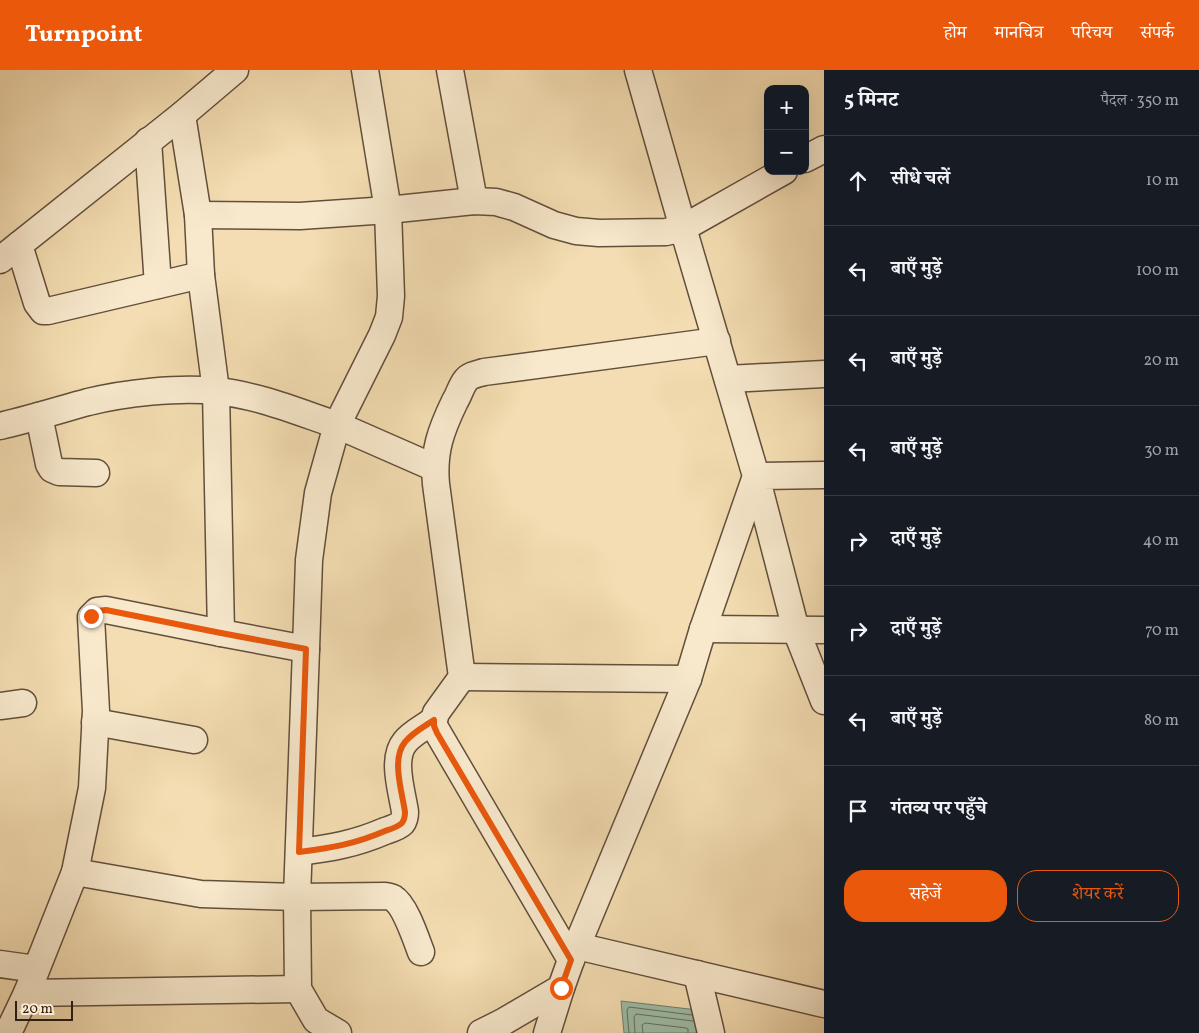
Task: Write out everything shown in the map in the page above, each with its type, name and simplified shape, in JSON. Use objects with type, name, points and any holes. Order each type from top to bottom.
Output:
[{"type":"street","points":[[201,275],[43,311],[10,253],[236,70]]},
{"type":"street","points":[[338,1033],[315,1026],[298,989],[297,897],[309,560],[316,502],[337,424],[382,336],[389,317],[391,296],[388,210],[365,70]]},
{"type":"street","points":[[450,70],[474,201]]},
{"type":"street","points":[[638,70],[756,476],[796,630],[824,701]]},
{"type":"street","points":[[182,115],[198,215],[201,275],[216,391],[221,633]]},
{"type":"street","points":[[148,141],[158,285]]},
{"type":"street","points":[[809,157],[824,149]]},
{"type":"street","points":[[198,215],[300,216],[388,210],[474,201],[496,202],[514,207],[554,225],[576,231],[599,233],[666,232],[683,228],[777,175]]},
{"type":"street","points":[[717,340],[484,372],[466,380],[446,420],[438,444],[435,468],[462,677],[436,713],[434,726],[574,953],[697,974],[824,1004]]},
{"type":"street","points":[[728,379],[824,374]]},
{"type":"street","points":[[0,426],[89,402],[134,394],[179,390],[216,391],[256,398],[337,424],[435,468]]},
{"type":"street","points":[[39,416],[52,469],[59,472],[96,473]]},
{"type":"street","points":[[756,476],[824,475]]},
{"type":"street","points":[[547,1033],[574,953],[688,679],[703,629],[756,476]]},
{"type":"street","points":[[8,1033],[32,981],[75,872],[92,788],[96,711],[91,616],[97,611],[106,610],[306,649]]},
{"type":"street","points":[[703,629],[824,630]]},
{"type":"street","points":[[462,677],[688,679]]},
{"type":"street","points":[[299,852],[328,849],[350,844],[379,834],[402,823],[405,818],[405,812],[398,769],[400,749],[406,740],[434,720]]},
{"type":"street","points":[[95,722],[194,740]]},
{"type":"street","points":[[75,872],[201,894],[297,897],[385,896],[393,898],[398,903],[410,924],[421,952]]},
{"type":"street","points":[[0,964],[32,981],[298,989]]},
{"type":"street","points":[[697,974],[711,1033]]},
{"type":"street","points":[[481,1033],[561,988]]},
{"type":"water","points":[[621,1001],[706,1011],[707,1033],[624,1033]]},
{"type":"route","points":[[91,616],[97,611],[106,610],[306,649],[299,852],[328,849],[350,844],[402,823],[405,818],[405,812],[398,769],[400,749],[406,740],[434,720],[437,733],[571,960],[561,988]]}]
